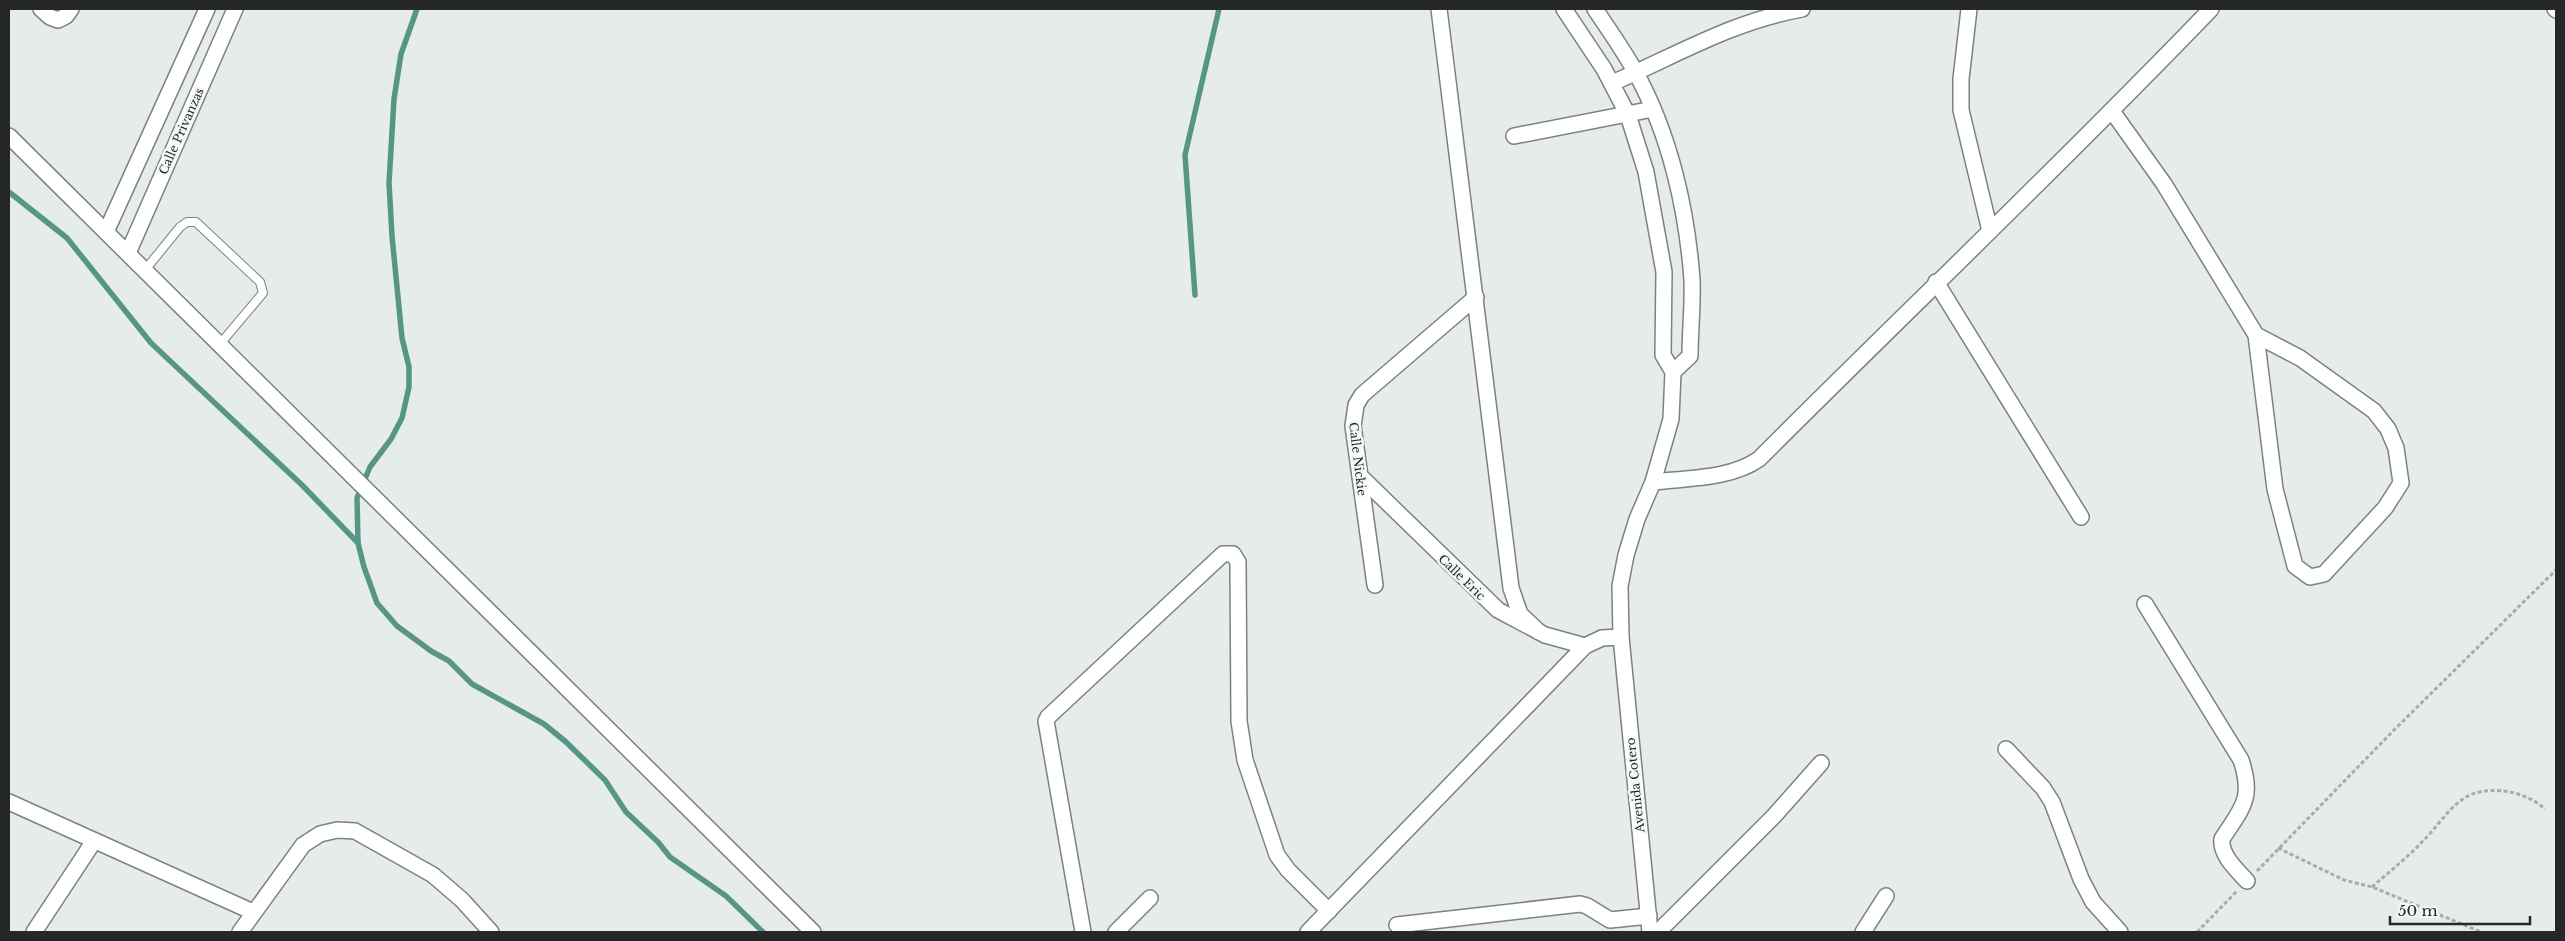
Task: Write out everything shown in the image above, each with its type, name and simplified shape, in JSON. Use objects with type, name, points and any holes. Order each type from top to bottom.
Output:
[{"type":"street","points":[[41,9],[50,17],[58,20],[66,16],[71,9]]},
{"type":"street","points":[[106,232],[207,9]]},
{"type":"street","name":"Calle Privanzas","points":[[128,253],[235,9]]},
{"type":"street","points":[[1439,9],[1512,593],[1520,614],[1539,632]]},
{"type":"street","points":[[1564,9],[1612,83],[1628,115],[1646,172],[1664,272],[1663,355],[1673,372],[1690,356],[1692,281],[1684,215],[1671,160],[1653,109],[1636,73],[1596,9]]},
{"type":"street","points":[[1612,83],[1694,44],[1745,23],[1802,9]]},
{"type":"street","points":[[1969,9],[1961,79],[1961,110],[1990,231]]},
{"type":"street","points":[[1653,482],[1732,472],[1752,464],[2112,112],[2211,9]]},
{"type":"street","points":[[1514,136],[1653,109]]},
{"type":"street","points":[[2112,112],[2164,184],[2256,335],[2275,489],[2285,533],[2296,566],[2310,577],[2324,574],[2385,508],[2400,483],[2396,448],[2388,429],[2374,411],[2300,358],[2256,335]]},
{"type":"street","points":[[9,136],[813,932]]},
{"type":"street","points":[[1936,282],[2081,517]]},
{"type":"street","name":"Calle Nickie","points":[[1376,585],[1352,426],[1356,405],[1362,395],[1476,297]]},
{"type":"street","name":"Avenida Cotero","points":[[1650,932],[1621,637],[1620,601],[1623,570],[1637,519],[1653,482],[1671,419],[1673,372]]},
{"type":"street","name":"Calle Eric","points":[[1360,476],[1487,601],[1539,632],[1586,646]]},
{"type":"street","points":[[1084,932],[1046,721],[1222,554],[1227,552],[1233,554],[1238,562],[1238,703],[1241,740],[1245,760],[1277,855],[1288,870],[1328,911]]},
{"type":"street","points":[[2145,604],[2241,760],[2246,777],[2247,792],[2243,805],[2222,840],[2221,846],[2224,853],[2247,881]]},
{"type":"street","points":[[1308,932],[1586,646],[1602,638],[1621,637]]},
{"type":"street","points":[[2006,748],[2043,788],[2052,802],[2085,887],[2093,902],[2120,932]]},
{"type":"street","points":[[1658,932],[1774,816],[1821,763]]},
{"type":"street","points":[[9,802],[253,912]]},
{"type":"street","points":[[240,932],[303,845],[320,834],[337,830],[355,831],[433,875],[462,900],[491,932]]},
{"type":"street","points":[[34,932],[94,841]]},
{"type":"street","points":[[1863,932],[1886,896]]},
{"type":"street","points":[[1116,932],[1150,898]]},
{"type":"street","points":[[1397,926],[1415,928],[1580,904],[1588,906],[1607,926],[1649,916]]},
{"type":"lane","points":[[145,270],[180,227],[187,222],[196,222],[260,282],[263,293],[220,344]]},
{"type":"path","points":[[2198,932],[2278,848],[2556,570]]},
{"type":"path","points":[[2372,888],[2422,843],[2463,799],[2480,792],[2497,790],[2537,801],[2545,809]]},
{"type":"path","points":[[2278,848],[2344,880],[2372,888],[2481,932]]},
{"type":"waterway","points":[[417,9],[401,54],[394,99],[389,183],[392,236],[402,338],[409,367],[409,387],[402,418],[391,439],[370,467],[357,498],[358,543],[364,567],[377,603],[397,626],[431,651],[449,661],[472,684],[544,724],[566,742],[605,780],[626,812],[658,842],[670,857],[726,896],[763,932]]},
{"type":"waterway","points":[[1195,295],[1185,155],[1219,9]]},
{"type":"waterway","points":[[9,192],[67,238],[151,343],[302,485],[358,543]]}]
